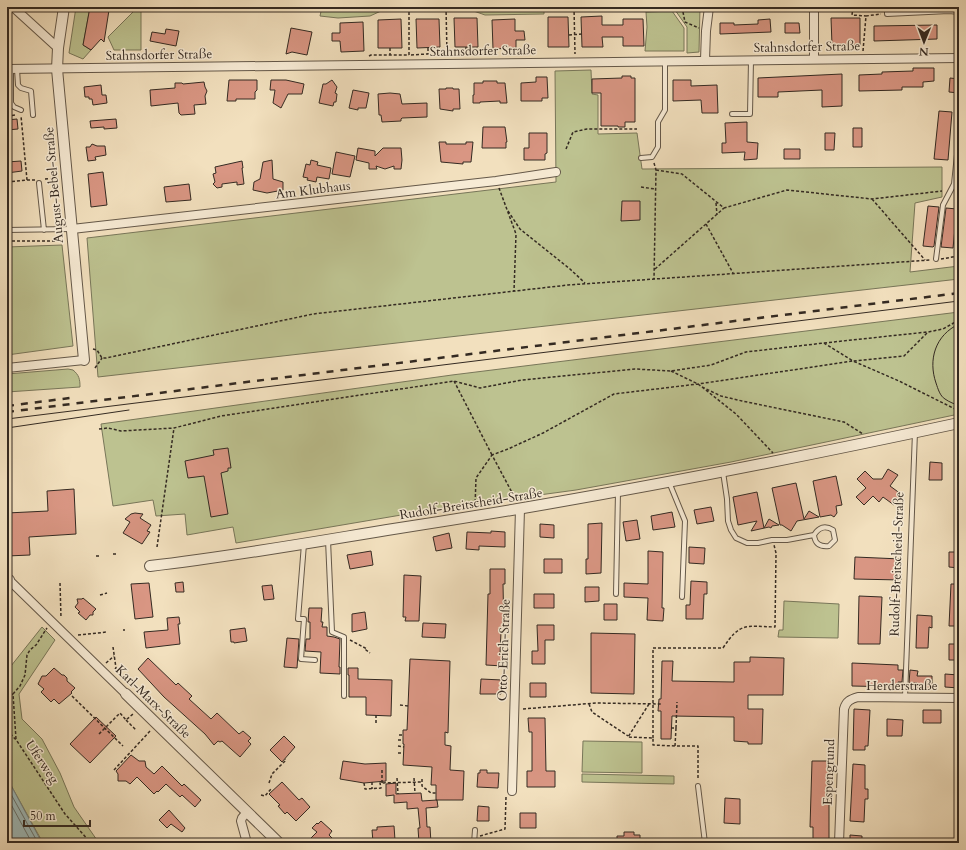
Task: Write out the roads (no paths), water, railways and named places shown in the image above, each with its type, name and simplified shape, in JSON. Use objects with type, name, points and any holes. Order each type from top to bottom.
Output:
[{"type":"street","points":[[13,7],[58,48]]},
{"type":"street","name":"August-Bebel-Straße","points":[[64,7],[58,48],[57,69],[84,360]]},
{"type":"street","points":[[706,60],[706,31],[709,7]]},
{"type":"street","points":[[814,8],[814,59]]},
{"type":"street","name":"Stahnsdorfer Straße","points":[[12,69],[959,58]]},
{"type":"street","name":"Am Klubhaus","points":[[72,229],[496,181],[556,172]]},
{"type":"street","points":[[7,368],[84,360]]},
{"type":"street","name":"Rudolf-Breitscheid-Straße","points":[[150,566],[304,544],[329,545],[474,516],[618,492],[723,472],[959,423]]},
{"type":"street","name":"Otto-Erich-Straße","points":[[512,791],[520,509]]},
{"type":"street","name":"Karl-Marx-Straße","points":[[8,580],[279,843]]},
{"type":"street","name":"Herderstraße","points":[[847,702],[852,698],[959,698]]},
{"type":"street","name":"Espengrund","points":[[839,843],[844,709],[847,702]]},
{"type":"street","points":[[247,812],[241,821],[247,843]]},
{"type":"lane","points":[[887,7],[887,14],[949,11],[959,12]]},
{"type":"lane","points":[[732,114],[750,114],[751,60]]},
{"type":"lane","points":[[641,158],[652,157],[658,147],[658,122],[665,110],[665,61]]},
{"type":"lane","points":[[12,69],[11,103],[14,107],[22,110]]},
{"type":"lane","points":[[12,69],[18,85],[21,88],[30,91],[33,115]]},
{"type":"lane","points":[[936,259],[943,205],[954,184],[959,135]]},
{"type":"lane","points":[[39,183],[44,230]]},
{"type":"lane","points":[[954,184],[959,184]]},
{"type":"lane","points":[[7,230],[72,229]]},
{"type":"lane","name":"Rudolf-Breitscheid-Straße","points":[[905,697],[915,432]]},
{"type":"lane","points":[[723,472],[727,499],[728,521],[736,538],[747,543],[787,540],[814,535],[818,529],[829,527],[834,530],[835,540],[829,546],[823,546],[818,544],[814,535]]},
{"type":"lane","points":[[669,482],[684,521],[682,597]]},
{"type":"lane","points":[[616,594],[618,492]]},
{"type":"lane","points":[[304,544],[298,619],[304,619],[301,659],[315,660]]},
{"type":"lane","points":[[329,545],[332,632],[344,638],[344,696]]},
{"type":"lane","points":[[698,786],[705,843]]},
{"type":"lane","points":[[474,841],[475,830]]},
{"type":"water","points":[[7,778],[40,839],[43,843],[7,843]]},
{"type":"tram line","points":[[7,419],[959,301]]},
{"type":"tram line","points":[[959,324],[951,329],[939,341],[933,357],[934,374],[940,394],[943,398],[959,406]]},
{"type":"tram line","points":[[7,428],[129,410]]},
{"type":"railway","points":[[7,412],[959,293]]},
{"type":"railway","points":[[7,406],[70,398]]}]
